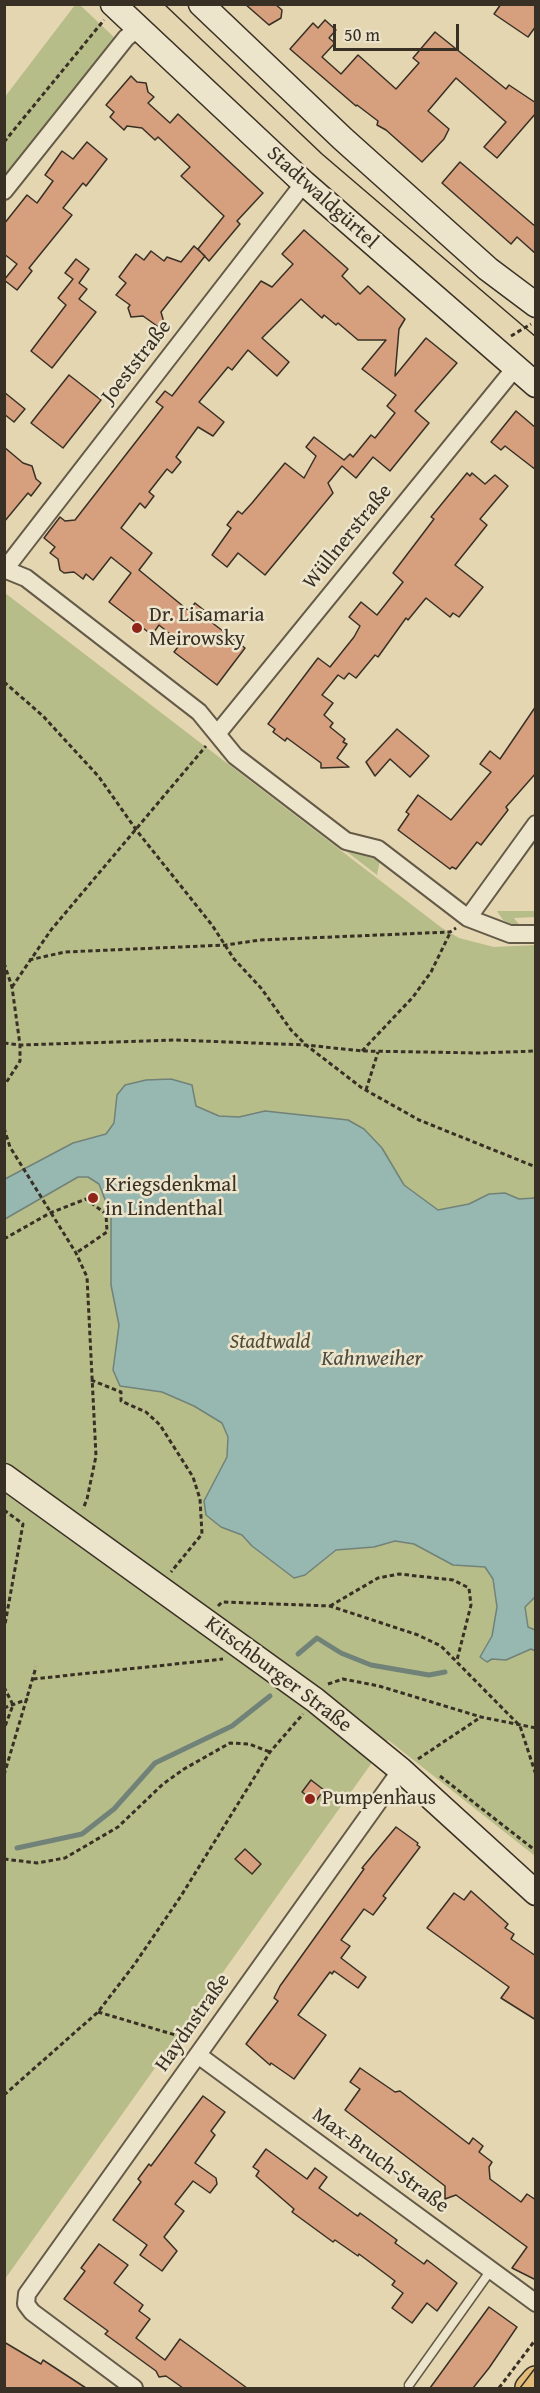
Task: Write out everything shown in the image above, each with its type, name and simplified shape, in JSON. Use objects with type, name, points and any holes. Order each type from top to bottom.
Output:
[{"type":"main road","points":[[205,6],[343,140],[488,269],[536,305]]},
{"type":"main road","name":"Stadtwaldgürtel","points":[[109,11],[137,29],[304,183],[536,386]]},
{"type":"main road","name":"Kitschburger Straße","points":[[4,1476],[412,1767],[536,1893]]},
{"type":"main road","points":[[529,2388],[536,2380]]},
{"type":"street","points":[[4,192],[126,38],[137,29]]},
{"type":"street","name":"Joeststraße","points":[[5,569],[304,183]]},
{"type":"street","name":"Wüllnerstraße","points":[[217,734],[515,368]]},
{"type":"street","points":[[5,569],[26,578],[190,705],[236,756],[346,841],[378,849],[468,918],[510,934],[536,934]]},
{"type":"street","points":[[468,918],[536,824]]},
{"type":"street","name":"Haydnstraße","points":[[134,2388],[32,2312],[26,2304],[27,2294],[200,2052],[412,1767]]},
{"type":"street","name":"Max-Bruch-Straße","points":[[200,2052],[536,2303]]},
{"type":"lane","points":[[410,2385],[491,2270]]},
{"type":"path","points":[[4,142],[109,11]]},
{"type":"path","points":[[4,682],[44,716],[99,777],[137,831],[291,1030],[306,1045],[366,1090],[419,1120],[536,1167]]},
{"type":"path","points":[[12,987],[51,930],[217,734]]},
{"type":"path","points":[[362,1051],[413,997],[430,972],[450,932],[468,918]]},
{"type":"path","points":[[29,960],[65,952],[226,945],[260,940],[450,932]]},
{"type":"path","points":[[4,963],[12,987],[20,1045],[20,1061],[4,1086]]},
{"type":"path","points":[[4,1043],[20,1045],[176,1040],[306,1045],[362,1051],[480,1053],[536,1051]]},
{"type":"path","points":[[366,1090],[379,1051]]},
{"type":"path","points":[[4,1128],[10,1147],[76,1253],[87,1277],[96,1456],[87,1499],[74,1527]]},
{"type":"path","points":[[4,1239],[50,1213],[86,1199],[106,1214],[107,1232],[76,1253]]},
{"type":"path","points":[[91,1380],[121,1392],[121,1401],[146,1412],[160,1425],[193,1476],[200,1499],[202,1534],[158,1588]]},
{"type":"path","points":[[4,1510],[23,1524],[4,1630]]},
{"type":"path","points":[[330,1606],[378,1578],[399,1574],[453,1580],[469,1588],[471,1605],[457,1660]]},
{"type":"path","points":[[205,1621],[222,1602],[330,1606],[418,1635],[441,1646],[457,1660],[520,1726],[536,1775]]},
{"type":"path","points":[[33,1679],[223,1659],[238,1645]]},
{"type":"path","points":[[4,1775],[36,1668]]},
{"type":"path","points":[[4,2095],[98,2012],[134,1965],[181,1896],[270,1752],[326,1685],[343,1679],[391,1689],[481,1717],[536,1728]]},
{"type":"path","points":[[4,1687],[13,1705],[4,1730]]},
{"type":"path","points":[[4,1708],[28,1699]]},
{"type":"path","points":[[412,1767],[481,1717]]},
{"type":"path","points":[[4,1860],[37,1863],[65,1858],[118,1827],[163,1784],[184,1769],[230,1743],[249,1744],[270,1752]]},
{"type":"path","points":[[435,1772],[536,1851]]},
{"type":"path","points":[[98,2012],[183,2035],[200,2052]]},
{"type":"path","points":[[500,2388],[536,2338]]},
{"type":"green space","points":[[75,5],[80,5],[116,39],[5,180],[4,98]]},
{"type":"green space","name":"Stadtwald","points":[[5,593],[442,928],[459,938],[494,947],[536,945],[535,1856],[388,1740],[5,2279]]},
{"type":"green space","points":[[221,752],[353,853],[380,860],[377,875],[220,754]]},
{"type":"green space","points":[[497,911],[535,911],[535,917],[514,918],[521,927],[517,927],[503,920]]},
{"type":"water","name":"Kahnweiher","points":[[171,1079],[192,1085],[196,1106],[219,1116],[239,1117],[265,1111],[348,1120],[364,1129],[382,1148],[404,1185],[438,1210],[469,1204],[489,1194],[505,1193],[519,1199],[535,1198],[536,1596],[525,1607],[528,1627],[535,1630],[535,1651],[531,1649],[506,1660],[492,1659],[487,1662],[480,1657],[492,1636],[497,1607],[493,1579],[485,1567],[453,1565],[414,1544],[395,1541],[374,1547],[336,1550],[305,1575],[294,1578],[252,1546],[242,1535],[221,1527],[206,1515],[204,1501],[227,1457],[228,1437],[222,1423],[194,1406],[162,1392],[120,1386],[113,1370],[119,1325],[111,1285],[111,1215],[99,1184],[88,1177],[78,1177],[5,1219],[5,1179],[73,1143],[106,1134],[114,1123],[117,1095],[125,1085],[146,1080]]},
{"type":"building","points":[[245,4],[275,4],[282,10],[281,18],[269,25]]},
{"type":"building","points":[[501,4],[536,4],[536,26],[528,37],[494,14]]},
{"type":"building","points":[[325,20],[336,30],[329,38],[335,43],[322,57],[341,74],[358,55],[396,89],[419,63],[413,58],[435,32],[506,89],[509,85],[536,103],[536,113],[497,158],[484,147],[506,122],[456,78],[428,111],[449,129],[444,139],[422,162],[386,130],[377,125],[378,121],[356,106],[290,49],[313,23],[318,28]]},
{"type":"building","points":[[131,76],[137,82],[146,83],[148,92],[154,97],[148,103],[170,123],[178,114],[263,193],[237,221],[240,224],[209,261],[198,249],[224,216],[181,176],[190,167],[158,137],[155,140],[142,128],[127,126],[124,130],[110,117],[114,112],[106,105]]},
{"type":"building","points":[[87,142],[107,159],[86,186],[83,183],[63,208],[72,215],[29,268],[32,271],[17,290],[4,280],[17,264],[4,254],[4,224],[27,195],[37,203],[53,181],[45,175],[62,151],[73,159]]},
{"type":"building","points":[[460,162],[536,227],[536,254],[517,237],[511,244],[442,183]]},
{"type":"building","points":[[304,230],[348,269],[342,276],[360,294],[368,286],[405,319],[399,329],[395,376],[426,338],[457,363],[415,411],[429,423],[390,471],[373,457],[356,478],[342,466],[328,483],[333,493],[265,575],[238,553],[227,567],[212,555],[231,528],[227,525],[238,511],[242,514],[285,463],[304,478],[316,456],[306,447],[314,437],[344,460],[350,454],[353,457],[371,435],[375,438],[395,413],[387,406],[396,395],[362,369],[386,340],[358,340],[338,323],[336,325],[324,315],[322,318],[301,299],[262,338],[289,362],[277,376],[248,350],[232,370],[228,367],[199,402],[224,422],[213,436],[198,427],[176,457],[181,462],[172,473],[167,469],[149,492],[154,496],[145,508],[140,503],[121,528],[152,553],[139,570],[189,611],[195,603],[205,611],[202,615],[245,648],[217,685],[174,652],[181,643],[159,625],[152,635],[109,602],[131,573],[111,557],[93,580],[86,574],[83,579],[74,572],[64,573],[60,570],[58,559],[50,553],[55,547],[44,538],[60,517],[65,521],[75,520],[163,407],[156,402],[165,391],[172,396],[261,281],[272,287],[293,264],[282,254]]},
{"type":"building","points":[[194,246],[205,256],[161,312],[167,333],[143,316],[131,317],[128,308],[130,305],[116,295],[126,283],[119,277],[136,254],[144,260],[151,251],[164,261],[167,257],[181,262]]},
{"type":"building","points":[[76,259],[89,269],[79,283],[87,289],[79,299],[96,312],[52,368],[31,351],[66,305],[58,298],[73,279],[65,273]]},
{"type":"building","points":[[69,375],[101,400],[63,448],[31,423]]},
{"type":"building","points":[[4,392],[25,409],[14,422],[4,414]]},
{"type":"building","points":[[516,411],[536,428],[536,470],[505,446],[501,450],[491,442]]},
{"type":"building","points":[[4,447],[23,463],[32,466],[36,479],[41,483],[31,496],[28,493],[4,522]]},
{"type":"building","points":[[467,473],[470,476],[472,473],[485,484],[495,475],[508,486],[480,519],[487,525],[455,565],[483,587],[459,617],[453,613],[450,617],[426,598],[408,620],[406,618],[378,657],[375,655],[356,678],[349,673],[344,679],[338,675],[322,695],[333,703],[324,715],[333,723],[330,727],[345,739],[343,742],[347,744],[337,758],[349,767],[321,768],[321,763],[287,738],[285,741],[273,732],[275,729],[268,724],[318,658],[330,667],[354,637],[360,626],[349,617],[361,602],[377,615],[403,582],[393,573],[434,519],[431,517]]},
{"type":"building","points":[[536,706],[536,773],[506,807],[508,810],[481,845],[477,842],[456,869],[452,867],[450,869],[398,830],[409,814],[406,812],[418,795],[451,820],[491,772],[480,764],[490,751],[500,759]]},
{"type":"building","points":[[397,729],[429,756],[410,777],[390,759],[375,776],[366,762]]},
{"type":"building","name":"Pumpenhaus","points":[[311,1780],[324,1790],[315,1802],[302,1792]]},
{"type":"building","points":[[396,1827],[420,1847],[383,1896],[386,1898],[373,1915],[364,1909],[341,1940],[350,1946],[341,1958],[366,1977],[358,1988],[334,1971],[332,1974],[330,1972],[298,2015],[326,2035],[294,2079],[271,2063],[270,2065],[246,2044],[278,2001],[274,1998],[280,1986],[364,1869],[362,1868]]},
{"type":"building","points":[[245,1849],[261,1864],[252,1874],[235,1859]]},
{"type":"building","points":[[471,1891],[508,1924],[505,1928],[514,1934],[511,1939],[536,1956],[536,2020],[501,1998],[509,1987],[427,1928],[454,1893],[464,1900]]},
{"type":"building","points":[[360,2068],[395,2092],[400,2091],[469,2144],[473,2138],[483,2146],[479,2152],[492,2162],[489,2167],[490,2179],[521,2202],[527,2194],[536,2200],[536,2280],[512,2268],[527,2247],[456,2195],[445,2199],[445,2186],[345,2110],[360,2089],[350,2082]]},
{"type":"building","points":[[203,2096],[225,2112],[211,2131],[215,2135],[195,2163],[216,2178],[217,2184],[210,2193],[193,2181],[175,2204],[184,2211],[164,2237],[177,2251],[162,2271],[140,2255],[147,2245],[113,2220],[141,2182],[138,2179],[149,2164],[151,2166]]},
{"type":"building","points":[[266,2149],[307,2179],[315,2168],[327,2177],[319,2188],[356,2215],[360,2213],[397,2240],[395,2243],[424,2264],[427,2260],[457,2283],[437,2311],[427,2303],[412,2323],[392,2308],[403,2293],[392,2285],[395,2281],[359,2254],[358,2256],[335,2240],[333,2242],[292,2212],[294,2209],[256,2176],[259,2171],[253,2167]]},
{"type":"building","points":[[99,2244],[128,2265],[114,2283],[143,2305],[139,2311],[150,2319],[136,2338],[165,2360],[180,2339],[247,2388],[183,2388],[166,2376],[159,2377],[156,2371],[105,2334],[108,2331],[64,2299],[85,2271],[81,2268]]},
{"type":"building","points":[[489,2307],[517,2327],[489,2368],[473,2388],[430,2388]]},
{"type":"building","points":[[4,2342],[41,2364],[43,2360],[86,2388],[4,2388]]},
{"type":"waterway","points":[[298,1654],[317,1638],[341,1653],[371,1665],[429,1675],[445,1672]]},
{"type":"waterway","points":[[17,1848],[82,1834],[114,1809],[155,1763],[232,1726],[270,1696]]},
{"type":"tram line","points":[[164,4],[322,154],[536,337]]},
{"type":"tram line","points":[[520,2388],[536,2367]]},
{"type":"place","name":"Dr. Lisamaria Meirowsky","points":[[137,628]]},
{"type":"place","name":"Kriegsdenkmal in Lindenthal","points":[[93,1198]]},
{"type":"place","name":"Pumpenhaus","points":[[310,1799]]}]
